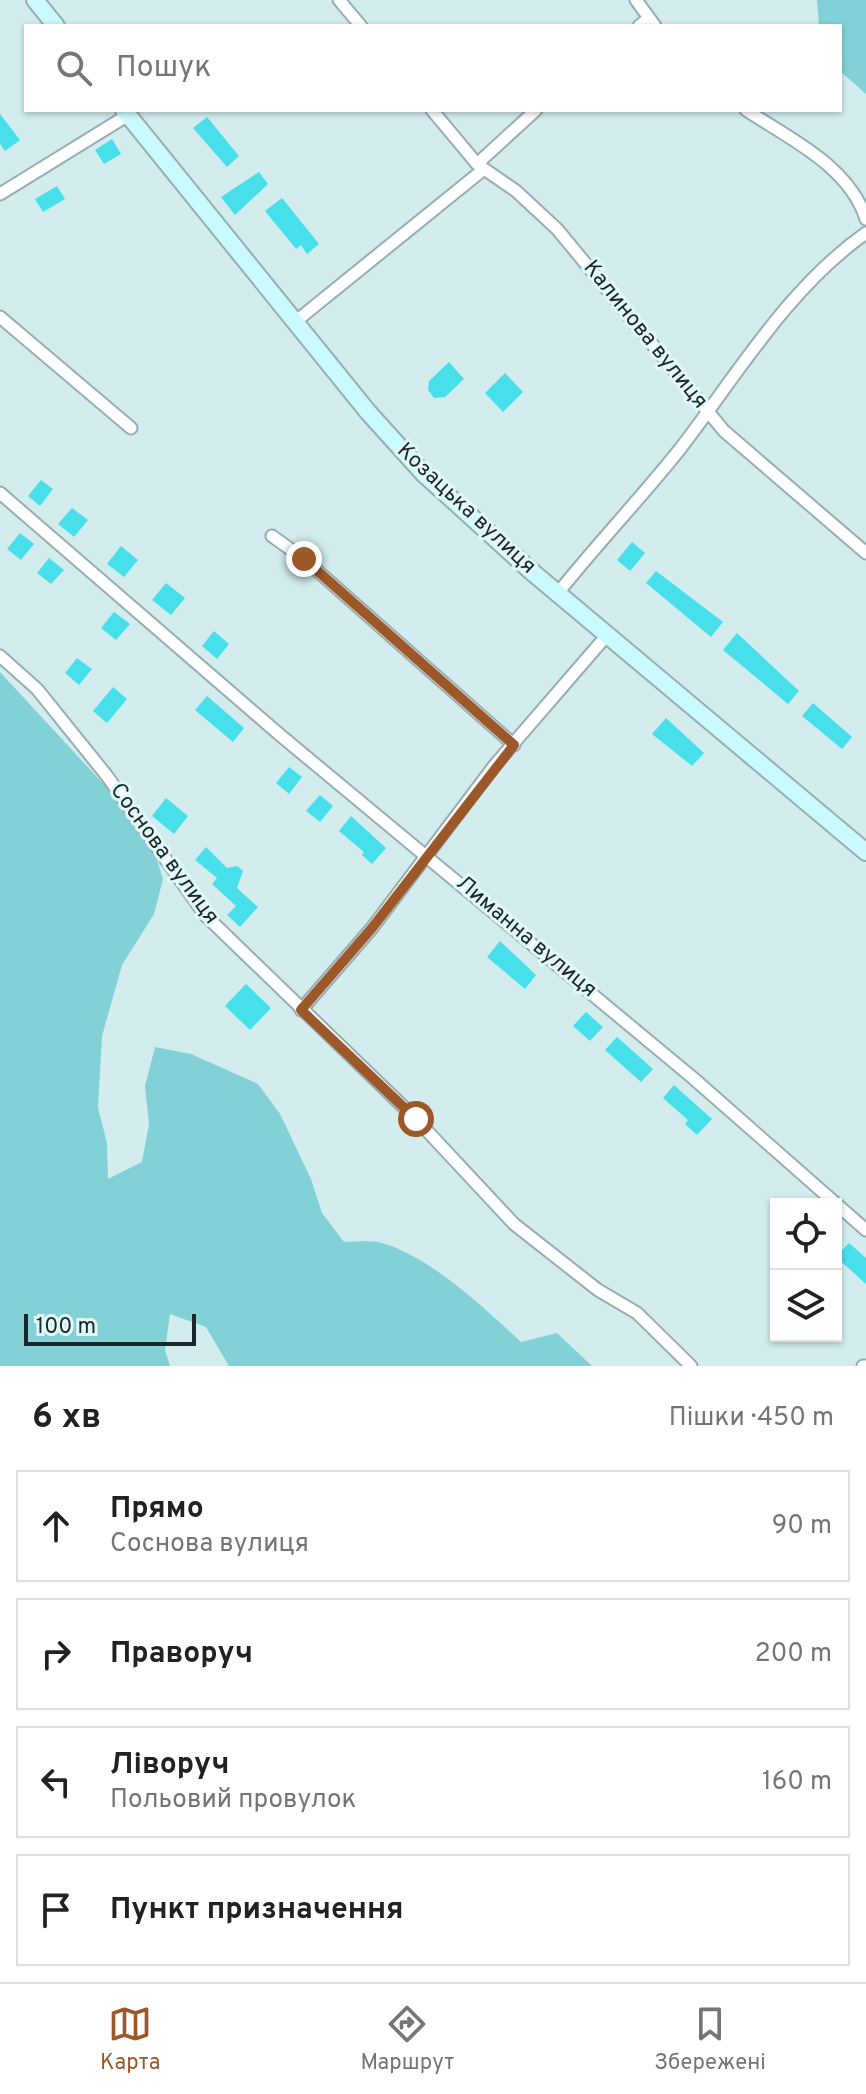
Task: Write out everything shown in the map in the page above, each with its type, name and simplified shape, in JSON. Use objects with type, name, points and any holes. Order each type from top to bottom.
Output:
[{"type":"main road","points":[[35,0],[54,24]]},
{"type":"main road","name":"Козацька вулиця","points":[[126,113],[295,322],[423,473],[558,593],[866,852]]},
{"type":"street","points":[[339,0],[359,24]]},
{"type":"street","points":[[636,0],[648,23]]},
{"type":"street","name":"Калинова вулиця","points":[[434,112],[481,167],[516,191],[557,229],[724,431],[866,553]]},
{"type":"street","points":[[295,322],[481,167],[534,112]]},
{"type":"street","points":[[749,112],[837,172],[851,186],[866,219]]},
{"type":"street","points":[[0,194],[126,113]]},
{"type":"street","points":[[558,593],[828,263],[866,233]]},
{"type":"street","points":[[0,317],[131,428]]},
{"type":"street","name":"Лиманна вулиця","points":[[0,493],[280,735],[693,1078],[866,1230]]},
{"type":"street","points":[[272,536],[304,559],[514,745]]},
{"type":"street","points":[[301,1010],[372,928],[514,745],[608,634]]},
{"type":"street","name":"Соснова вулиця","points":[[0,656],[37,689],[107,776],[205,915],[416,1119],[514,1224],[598,1290],[637,1313],[691,1366]]},
{"type":"shaded area","points":[[817,0],[866,0],[866,94],[842,73],[842,24],[819,24]]},
{"type":"shaded area","points":[[0,672],[133,816],[153,847],[163,879],[154,914],[122,965],[102,1036],[98,1108],[107,1143],[108,1179],[142,1162],[149,1124],[145,1086],[155,1047],[191,1054],[258,1084],[280,1114],[311,1179],[322,1213],[344,1242],[377,1242],[401,1250],[456,1285],[521,1342],[557,1333],[592,1366],[229,1366],[206,1327],[170,1314],[165,1350],[170,1366],[0,1366]]},
{"type":"building","points":[[0,114],[20,140],[5,151],[0,144]]},
{"type":"building","points":[[207,117],[239,156],[227,167],[193,128]]},
{"type":"building","points":[[112,139],[121,154],[104,164],[95,150]]},
{"type":"building","points":[[259,172],[268,184],[235,215],[221,197]]},
{"type":"building","points":[[57,186],[65,199],[43,212],[35,199]]},
{"type":"building","points":[[282,198],[319,244],[307,254],[301,245],[296,249],[265,211]]},
{"type":"building","points":[[449,362],[464,379],[445,397],[434,398],[428,390],[429,381]]},
{"type":"building","points":[[505,373],[523,392],[503,412],[485,393]]},
{"type":"building","points":[[41,480],[53,489],[40,506],[28,496]]},
{"type":"building","points":[[72,508],[88,520],[74,537],[58,524]]},
{"type":"building","points":[[20,533],[34,544],[21,560],[7,549]]},
{"type":"building","points":[[632,542],[645,553],[630,571],[617,560]]},
{"type":"building","points":[[121,546],[138,560],[124,577],[107,564]]},
{"type":"building","points":[[49,558],[64,570],[51,584],[37,573]]},
{"type":"building","points":[[656,571],[723,622],[711,637],[646,583]]},
{"type":"building","points":[[166,583],[185,598],[171,615],[152,600]]},
{"type":"building","points":[[114,612],[130,624],[116,640],[101,628]]},
{"type":"building","points":[[214,631],[229,644],[217,659],[202,646]]},
{"type":"building","points":[[737,633],[799,691],[788,704],[723,650]]},
{"type":"building","points":[[77,658],[92,669],[79,685],[65,673]]},
{"type":"building","points":[[113,687],[127,699],[107,723],[93,711]]},
{"type":"building","points":[[207,696],[244,728],[233,742],[195,710]]},
{"type":"building","points":[[813,703],[852,737],[842,749],[802,716]]},
{"type":"building","points":[[666,718],[704,753],[692,766],[652,734]]},
{"type":"building","points":[[289,767],[302,777],[289,794],[276,783]]},
{"type":"building","points":[[320,795],[333,806],[320,822],[306,811]]},
{"type":"building","points":[[166,798],[188,816],[174,834],[152,816]]},
{"type":"building","points":[[351,816],[386,848],[372,864],[362,855],[364,852],[339,831]]},
{"type":"building","points":[[206,847],[227,868],[237,866],[243,871],[237,888],[258,907],[240,927],[227,915],[236,906],[212,884],[217,878],[195,860]]},
{"type":"building","points":[[500,941],[536,975],[525,989],[487,957]]},
{"type":"building","points":[[246,984],[271,1008],[250,1030],[225,1006]]},
{"type":"building","points":[[586,1012],[603,1027],[590,1041],[573,1026]]},
{"type":"building","points":[[617,1037],[653,1069],[641,1082],[605,1050]]},
{"type":"building","points":[[674,1085],[712,1119],[697,1135],[685,1124],[688,1120],[663,1098]]},
{"type":"building","points":[[849,1243],[866,1258],[866,1284],[842,1262],[842,1251]]},
{"type":"route","points":[[304,559],[514,745],[494,766],[372,928],[301,1010],[416,1119]]}]
